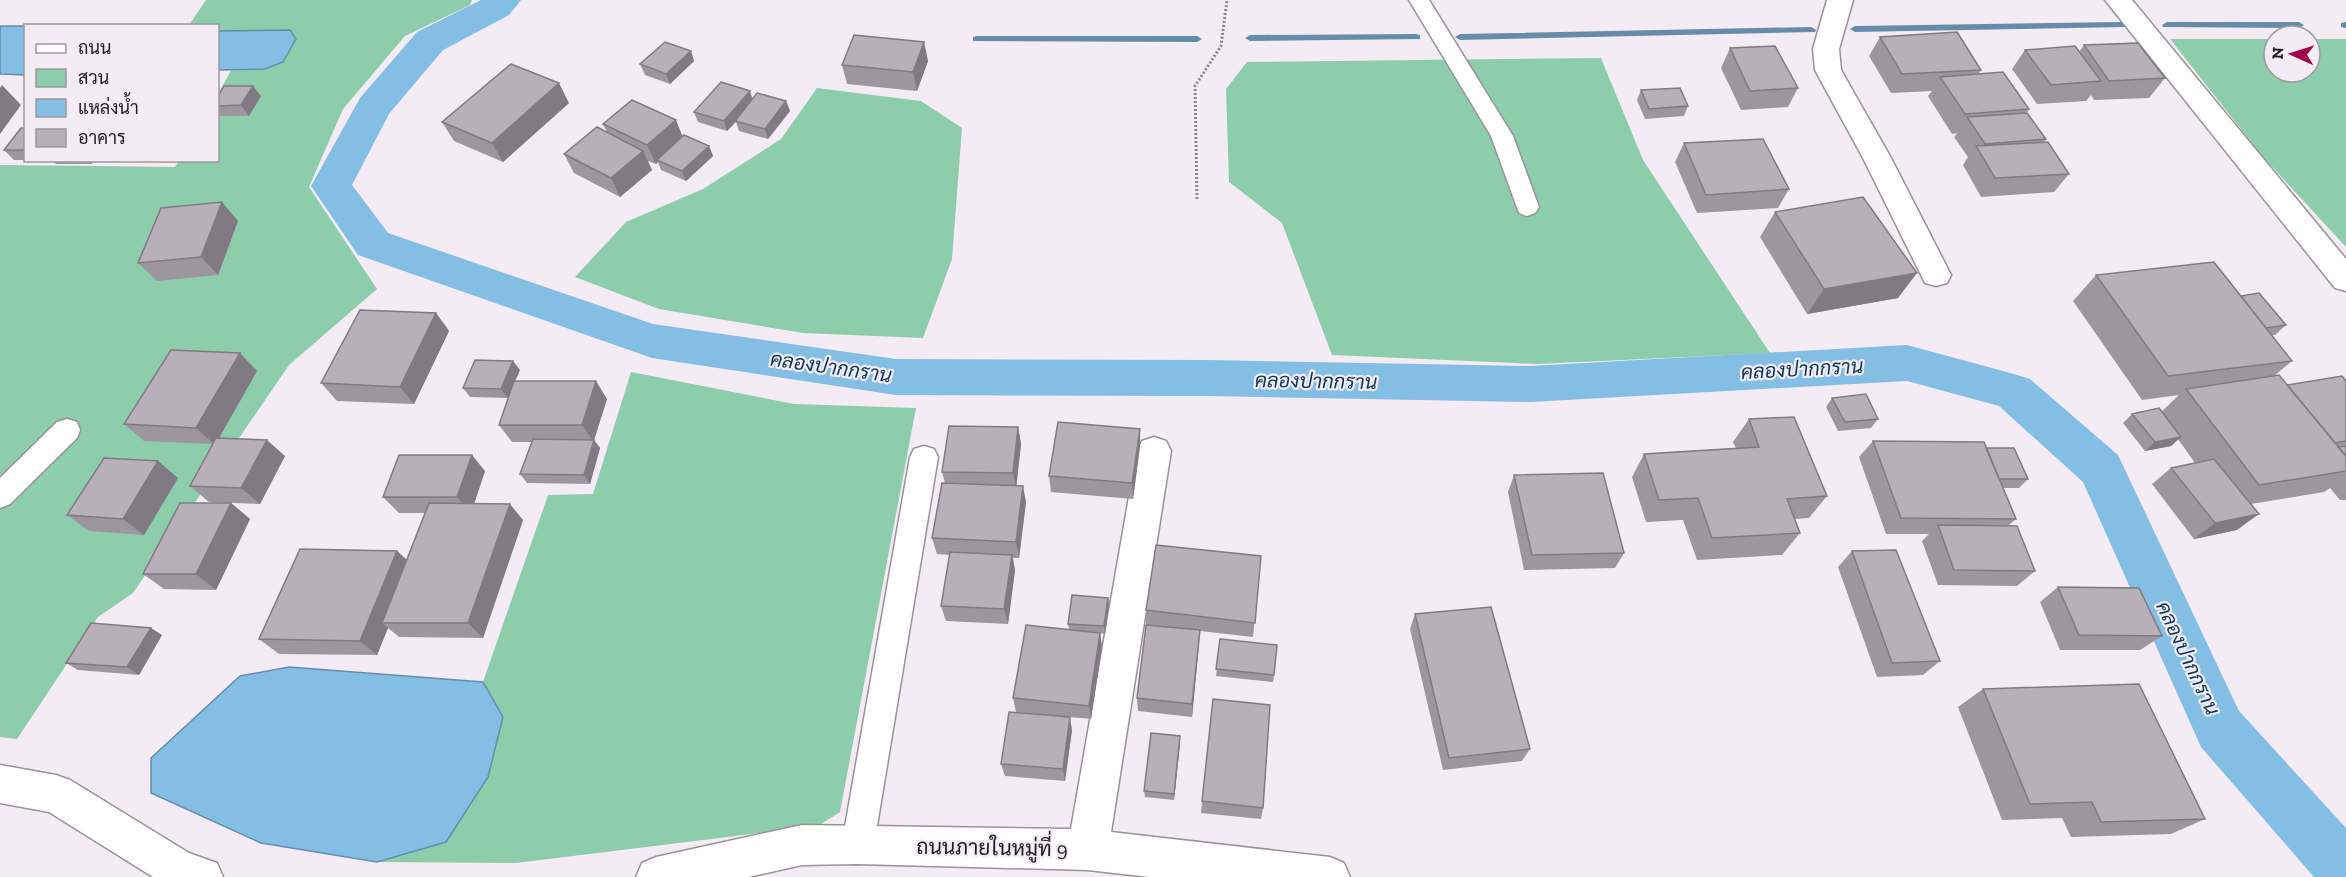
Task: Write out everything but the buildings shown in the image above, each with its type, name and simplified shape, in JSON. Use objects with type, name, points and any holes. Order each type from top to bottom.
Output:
[{"type":"street","points":[[1840,0],[1826,49],[1828,70],[1877,158],[1936,275]]},
{"type":"street","points":[[2118,0],[2346,280]]},
{"type":"street","points":[[1088,850],[1154,451]]},
{"type":"street","points":[[0,784],[56,794],[181,871],[203,877]]},
{"type":"street","name":"ถนนภายในหมู่ที่ 9","points":[[656,877],[802,845],[858,844],[1088,850],[1330,877]]},
{"type":"lane","points":[[1419,0],[1502,136],[1527,207]]},
{"type":"lane","points":[[0,496],[67,430]]},
{"type":"lane","points":[[858,844],[924,457]]},
{"type":"path","points":[[1197,200],[1196,86],[1221,46],[1227,0]]},
{"type":"green space","points":[[206,0],[472,0],[470,5],[405,36],[343,109],[309,187],[377,289],[289,365],[133,593],[98,617],[17,739],[0,737],[0,165],[175,167],[178,162],[219,162],[219,92],[232,69],[265,69],[290,30],[219,31],[219,24],[190,24]]},
{"type":"green space","points":[[2170,39],[2262,39],[2262,84],[2322,84],[2322,39],[2346,39],[2346,247],[2263,157]]},
{"type":"green space","points":[[1601,58],[1643,160],[1770,353],[1538,364],[1332,355],[1282,223],[1229,182],[1226,89],[1247,62]]},
{"type":"green space","points":[[817,88],[921,101],[962,128],[952,259],[923,338],[803,333],[659,309],[575,277],[626,222],[703,189],[781,139]]},
{"type":"green space","points":[[631,372],[794,404],[916,408],[840,812],[818,826],[516,863],[377,862],[446,842],[503,717],[483,682],[548,495],[593,494]]},
{"type":"water","points":[[0,26],[24,26],[24,75],[0,74]]},
{"type":"water","points":[[290,30],[296,39],[283,62],[265,69],[219,70],[219,31]]},
{"type":"water","points":[[289,667],[483,682],[503,717],[488,777],[446,842],[377,862],[261,843],[151,793],[151,758],[240,676]]},
{"type":"waterway","name":"คลองปากกราน","points":[[503,0],[496,7],[430,41],[374,107],[331,186],[373,244],[652,341],[896,377],[1208,378],[1531,384],[1907,363],[2014,392],[2101,469],[2220,729],[2346,870]]},
{"type":"waterway","points":[[1855,29],[2122,25]]},
{"type":"waterway","points":[[2167,25],[2262,25]]},
{"type":"waterway","points":[[1460,37],[1811,30]]},
{"type":"waterway","points":[[1250,38],[1416,37]]},
{"type":"waterway","points":[[977,39],[1197,39]]}]
